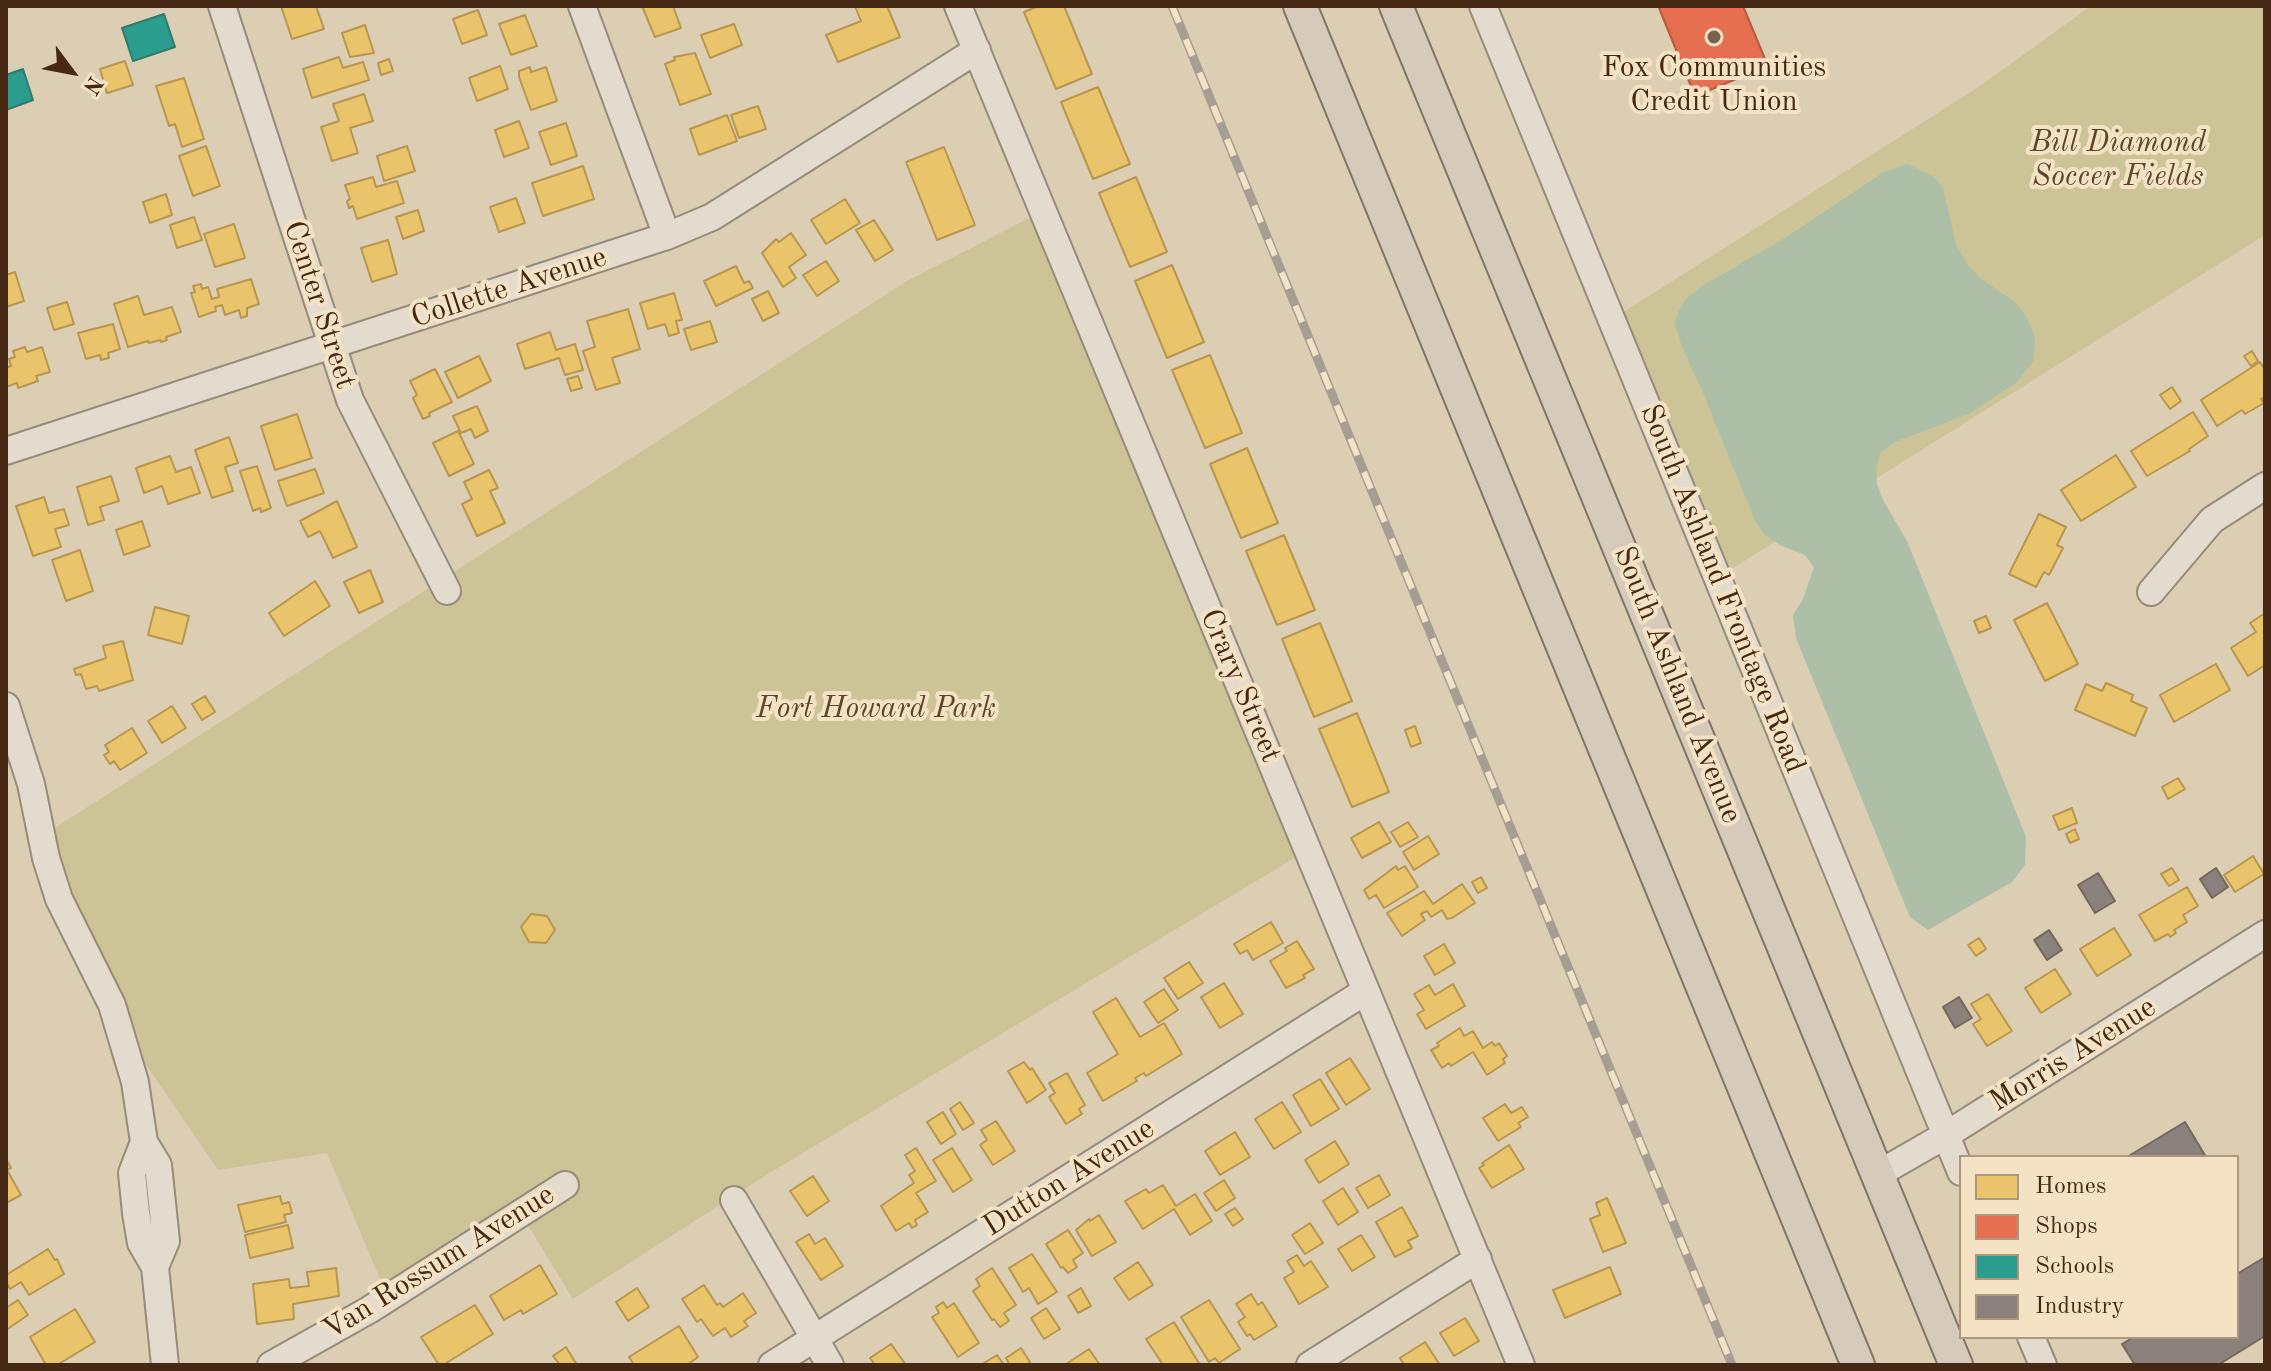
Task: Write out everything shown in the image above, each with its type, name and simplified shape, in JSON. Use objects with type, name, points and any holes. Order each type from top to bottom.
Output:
[{"type":"main road","points":[[1300,6],[1858,1365]]},
{"type":"main road","name":"South Ashland Avenue","points":[[1396,6],[1956,1365]]},
{"type":"street","name":"Center Street","points":[[222,6],[350,400],[447,591]]},
{"type":"street","points":[[582,6],[667,236]]},
{"type":"street","name":"Crary Street","points":[[958,6],[1521,1365]]},
{"type":"street","name":"South Ashland Frontage Road","points":[[1483,6],[1959,1167]]},
{"type":"street","name":"Collette Avenue","points":[[6,451],[667,236],[712,217],[977,50]]},
{"type":"street","points":[[2151,592],[2212,520],[2265,486]]},
{"type":"street","points":[[6,706],[31,784],[46,858],[59,899],[104,986],[119,1025],[135,1082],[144,1142],[158,1165],[166,1241],[155,1267],[165,1365]]},
{"type":"street","name":"Morris Avenue","points":[[1878,1174],[1946,1135],[2265,934]]},
{"type":"street","name":"Dutton Avenue","points":[[772,1365],[1366,991]]},
{"type":"street","name":"Van Rossum Avenue","points":[[271,1365],[369,1310],[565,1185]]},
{"type":"street","points":[[734,1200],[830,1365]]},
{"type":"street","points":[[1310,1365],[1478,1259]]},
{"type":"street","points":[[2032,1339],[2043,1365]]},
{"type":"green space","name":"Bill Diamond Soccer Fields","points":[[2091,6],[2265,6],[2265,235],[1717,578],[1611,320],[1977,88]]},
{"type":"green space","name":"Fort Howard Park","points":[[1045,210],[1308,850],[768,1174],[573,1299],[521,1214],[388,1298],[327,1153],[218,1170],[119,1025],[41,837],[907,281]]},
{"type":"shaded area","points":[[1907,164],[1934,177],[1943,188],[1956,244],[1966,263],[1980,278],[2016,303],[2035,337],[2034,360],[2017,382],[1971,413],[1895,442],[1880,453],[1876,468],[1877,484],[1883,500],[1907,541],[2026,837],[2025,865],[2012,882],[1928,930],[1910,917],[1796,638],[1793,615],[1803,599],[1814,567],[1805,555],[1765,535],[1755,521],[1675,324],[1687,298],[1702,286],[1785,238],[1884,172]]},
{"type":"building: Homes","points":[[281,6],[316,6],[324,29],[292,39]]},
{"type":"building: Homes","points":[[642,6],[673,6],[681,28],[655,37]]},
{"type":"building: Homes","points":[[855,6],[887,6],[900,37],[838,62],[826,35],[861,21]]},
{"type":"building: Homes","points":[[1039,6],[1064,6],[1092,74],[1056,89],[1024,12]]},
{"type":"building: Homes","points":[[478,10],[487,35],[462,44],[453,19]]},
{"type":"building: Homes","points":[[525,15],[537,46],[511,55],[499,24]]},
{"type":"building: Homes","points":[[734,24],[742,45],[710,58],[701,35]]},
{"type":"building: Homes","points":[[365,25],[374,53],[350,57],[342,33]]},
{"type":"building: Homes","points":[[695,53],[711,94],[680,105],[665,64],[675,60],[674,57]]},
{"type":"building: Homes","points":[[339,57],[343,68],[363,62],[369,80],[312,98],[303,69]]},
{"type":"building: Homes","points":[[389,59],[393,71],[381,75],[378,63]]},
{"type":"building: Homes","points":[[125,61],[133,85],[107,93],[100,69]]},
{"type":"building: Homes","points":[[500,66],[508,89],[477,101],[469,78]]},
{"type":"building: Homes","points":[[530,67],[531,72],[546,67],[557,101],[531,110],[519,77],[519,71]]},
{"type":"building: Homes","points":[[184,78],[204,139],[182,147],[175,124],[169,126],[156,86]]},
{"type":"building: Homes","points":[[1098,87],[1130,164],[1093,179],[1061,102]]},
{"type":"building: Homes","points":[[364,94],[373,121],[350,128],[358,153],[332,161],[321,127],[339,121],[333,104]]},
{"type":"building: Homes","points":[[758,106],[766,129],[739,138],[731,115]]},
{"type":"building: Homes","points":[[727,115],[737,141],[699,155],[690,129]]},
{"type":"building: Homes","points":[[519,121],[529,148],[504,157],[495,130]]},
{"type":"building: Homes","points":[[566,123],[577,156],[551,165],[539,132]]},
{"type":"building: Homes","points":[[206,146],[220,186],[193,196],[179,156]]},
{"type":"building: Homes","points":[[407,146],[415,171],[384,181],[377,156]]},
{"type":"building: Homes","points":[[944,147],[975,225],[937,240],[906,162]]},
{"type":"building: Homes","points":[[583,166],[594,199],[543,216],[532,183]]},
{"type":"building: Homes","points":[[373,177],[376,187],[397,181],[404,203],[357,219],[353,206],[349,208],[347,201],[350,199],[345,185]]},
{"type":"building: Homes","points":[[1136,177],[1167,252],[1130,267],[1099,193]]},
{"type":"building: Homes","points":[[166,194],[172,215],[150,223],[143,202]]},
{"type":"building: Homes","points":[[516,198],[525,223],[499,232],[490,207]]},
{"type":"building: Homes","points":[[845,199],[860,223],[826,244],[811,220]]},
{"type":"building: Homes","points":[[418,210],[424,231],[403,239],[396,217]]},
{"type":"building: Homes","points":[[194,217],[202,240],[177,248],[170,225]]},
{"type":"building: Homes","points":[[874,220],[893,250],[875,261],[856,230]]},
{"type":"building: Homes","points":[[234,224],[245,258],[215,267],[204,234]]},
{"type":"building: Homes","points":[[791,233],[806,255],[789,267],[796,278],[783,287],[762,253],[776,239],[779,242]]},
{"type":"building: Homes","points":[[388,240],[397,274],[372,282],[361,248]]},
{"type":"building: Homes","points":[[826,261],[839,281],[817,296],[803,275]]},
{"type":"building: Homes","points":[[1172,265],[1204,342],[1167,358],[1135,281]]},
{"type":"building: Homes","points":[[736,266],[744,283],[749,281],[753,288],[716,306],[704,281]]},
{"type":"building: Homes","points":[[15,272],[24,301],[6,307],[6,275]]},
{"type":"building: Homes","points":[[251,279],[259,304],[247,308],[247,316],[241,318],[239,310],[225,315],[222,305],[215,307],[216,311],[199,317],[191,293],[195,292],[193,286],[201,284],[202,289],[208,287],[212,299],[219,297],[217,289]]},
{"type":"building: Homes","points":[[768,291],[779,313],[763,321],[752,299]]},
{"type":"building: Homes","points":[[674,293],[682,320],[676,321],[679,333],[669,336],[665,324],[648,329],[640,303]]},
{"type":"building: Homes","points":[[138,296],[144,315],[172,307],[181,332],[161,342],[148,341],[128,347],[114,304]]},
{"type":"building: Homes","points":[[67,302],[74,324],[54,330],[47,308]]},
{"type":"building: Homes","points":[[628,309],[640,349],[612,358],[620,383],[596,390],[583,351],[595,347],[587,321]]},
{"type":"building: Homes","points":[[710,321],[717,342],[691,350],[684,329]]},
{"type":"building: Homes","points":[[113,324],[120,349],[108,353],[109,358],[101,360],[100,355],[86,359],[78,333]]},
{"type":"building: Homes","points":[[550,332],[556,350],[575,344],[583,370],[565,375],[559,358],[525,369],[517,344]]},
{"type":"building: Homes","points":[[25,347],[27,352],[42,347],[50,372],[36,376],[38,381],[18,388],[17,383],[6,387],[6,368],[11,366],[9,359],[15,357],[13,351]]},
{"type":"building: Homes","points":[[2252,351],[2258,361],[2251,366],[2244,356]]},
{"type":"building: Homes","points":[[1210,355],[1242,433],[1205,448],[1172,370]]},
{"type":"building: Homes","points":[[479,356],[491,381],[458,398],[445,372]]},
{"type":"building: Homes","points":[[2260,362],[2265,370],[2265,397],[2261,399],[2264,403],[2245,414],[2242,410],[2217,426],[2201,400]]},
{"type":"building: Homes","points":[[435,369],[452,402],[423,419],[413,398],[417,395],[410,381]]},
{"type":"building: Homes","points":[[578,376],[582,388],[571,391],[567,379]]},
{"type":"building: Homes","points":[[2172,387],[2181,401],[2170,409],[2160,395]]},
{"type":"building: Homes","points":[[477,406],[488,431],[475,438],[471,429],[461,433],[453,416]]},
{"type":"building: Homes","points":[[2193,412],[2208,436],[2190,451],[2147,476],[2131,451]]},
{"type":"building: Homes","points":[[297,414],[312,458],[275,470],[261,426]]},
{"type":"building: Homes","points":[[458,431],[474,464],[449,476],[433,443]]},
{"type":"building: Homes","points":[[229,437],[238,463],[225,467],[233,491],[212,498],[195,450]]},
{"type":"building: Homes","points":[[1247,448],[1278,523],[1241,538],[1210,464]]},
{"type":"building: Homes","points":[[2116,455],[2136,487],[2081,521],[2061,490]]},
{"type":"building: Homes","points":[[170,456],[176,472],[191,467],[200,493],[168,504],[162,486],[144,493],[136,468]]},
{"type":"building: Homes","points":[[257,466],[271,508],[261,512],[260,508],[253,511],[240,471]]},
{"type":"building: Homes","points":[[315,469],[324,493],[287,506],[278,481]]},
{"type":"building: Homes","points":[[489,470],[498,488],[490,491],[505,523],[477,536],[462,504],[472,499],[464,482]]},
{"type":"building: Homes","points":[[111,476],[119,501],[100,507],[104,520],[88,525],[77,487]]},
{"type":"building: Homes","points":[[44,497],[49,513],[64,509],[69,525],[55,529],[61,547],[33,556],[16,506]]},
{"type":"building: Homes","points":[[337,501],[357,547],[333,558],[320,531],[308,537],[300,521]]},
{"type":"building: Homes","points":[[2039,514],[2066,527],[2057,545],[2063,548],[2049,575],[2044,572],[2036,587],[2009,574]]},
{"type":"building: Homes","points":[[142,521],[150,546],[124,555],[116,530]]},
{"type":"building: Homes","points":[[1284,535],[1315,610],[1277,625],[1246,551]]},
{"type":"building: Homes","points":[[80,550],[93,591],[66,601],[52,560]]},
{"type":"building: Homes","points":[[370,570],[383,602],[359,613],[344,582]]},
{"type":"building: Homes","points":[[315,581],[330,606],[284,636],[269,613]]},
{"type":"building: Homes","points":[[2047,603],[2078,664],[2045,681],[2014,620]]},
{"type":"building: Homes","points":[[155,607],[189,616],[182,644],[148,635]]},
{"type":"building: Homes","points":[[2265,613],[2265,665],[2248,676],[2231,648],[2256,632],[2250,623]]},
{"type":"building: Homes","points":[[1986,616],[1991,628],[1979,633],[1974,621]]},
{"type":"building: Homes","points":[[1320,623],[1352,701],[1314,717],[1282,639]]},
{"type":"building: Homes","points":[[123,641],[133,680],[99,691],[97,686],[86,689],[81,674],[76,675],[74,669],[106,658],[103,646]]},
{"type":"building: Homes","points":[[2216,664],[2230,690],[2174,722],[2160,695]]},
{"type":"building: Homes","points":[[2106,683],[2133,695],[2131,701],[2147,708],[2135,736],[2075,710],[2086,684],[2102,691]]},
{"type":"building: Homes","points":[[205,696],[215,712],[202,720],[192,704]]},
{"type":"building: Homes","points":[[172,706],[186,728],[162,743],[148,721]]},
{"type":"building: Homes","points":[[1357,713],[1389,792],[1352,807],[1319,729]]},
{"type":"building: Homes","points":[[1415,726],[1421,743],[1411,747],[1405,730]]},
{"type":"building: Homes","points":[[132,728],[147,753],[120,770],[114,761],[110,764],[104,755],[109,752],[105,745]]},
{"type":"building: Homes","points":[[2178,778],[2185,789],[2168,799],[2162,787]]},
{"type":"building: Homes","points":[[2072,808],[2077,823],[2059,830],[2053,816]]},
{"type":"building: Homes","points":[[1379,822],[1391,842],[1362,858],[1351,838]]},
{"type":"building: Homes","points":[[1408,822],[1418,837],[1400,847],[1391,832]]},
{"type":"building: Homes","points":[[2075,829],[2079,839],[2070,843],[2066,834]]},
{"type":"building: Homes","points":[[1428,836],[1439,854],[1414,870],[1403,852]]},
{"type":"building: Homes","points":[[2253,856],[2264,874],[2235,892],[2224,875]]},
{"type":"building: Homes","points":[[1396,866],[1398,870],[1405,866],[1418,887],[1384,908],[1376,895],[1369,899],[1364,890]]},
{"type":"building: Homes","points":[[2172,868],[2179,880],[2169,886],[2161,874]]},
{"type":"building: Homes","points":[[1481,877],[1487,888],[1478,893],[1472,882]]},
{"type":"building: Homes","points":[[1462,884],[1475,903],[1452,918],[1447,919],[1442,910],[1431,917],[1427,911],[1421,914],[1425,920],[1402,936],[1387,913],[1424,891],[1433,904]]},
{"type":"building: Homes","points":[[2187,887],[2198,906],[2183,915],[2187,922],[2174,930],[2176,933],[2155,941],[2139,915]]},
{"type":"building: Homes","points":[[531,914],[547,916],[555,930],[546,943],[529,942],[521,927]]},
{"type":"building: Homes","points":[[1271,922],[1283,943],[1253,960],[1247,950],[1240,954],[1234,944]]},
{"type":"building: Homes","points":[[2114,928],[2131,955],[2097,976],[2080,949]]},
{"type":"building: Homes","points":[[1979,938],[1986,949],[1976,956],[1968,945]]},
{"type":"building: Homes","points":[[1297,941],[1314,969],[1286,988],[1270,961]]},
{"type":"building: Homes","points":[[1444,944],[1455,963],[1435,975],[1424,956]]},
{"type":"building: Homes","points":[[1189,962],[1203,983],[1178,999],[1164,978]]},
{"type":"building: Homes","points":[[2055,969],[2071,994],[2041,1013],[2025,988]]},
{"type":"building: Homes","points":[[1224,983],[1243,1014],[1220,1028],[1201,997]]},
{"type":"building: Homes","points":[[1453,984],[1465,1006],[1426,1029],[1417,1014],[1424,1010],[1414,994],[1429,985],[1435,995]]},
{"type":"building: Homes","points":[[1164,989],[1178,1010],[1158,1023],[1144,1002]]},
{"type":"building: Homes","points":[[1988,994],[2012,1031],[1987,1046],[1973,1024],[1981,1019],[1971,1004]]},
{"type":"building: Homes","points":[[1116,998],[1140,1037],[1164,1023],[1182,1054],[1146,1076],[1144,1073],[1135,1078],[1137,1081],[1103,1101],[1087,1073],[1118,1054],[1093,1012]]},
{"type":"building: Homes","points":[[1460,1028],[1464,1036],[1473,1031],[1483,1048],[1492,1042],[1495,1046],[1499,1043],[1507,1056],[1503,1059],[1505,1063],[1487,1075],[1473,1052],[1442,1068],[1431,1050]]},
{"type":"building: Homes","points":[[1350,1058],[1370,1089],[1346,1105],[1326,1073]]},
{"type":"building: Homes","points":[[1024,1062],[1030,1070],[1032,1068],[1046,1090],[1027,1103],[1008,1071]]},
{"type":"building: Homes","points":[[1067,1073],[1085,1105],[1079,1109],[1082,1114],[1066,1124],[1049,1097],[1055,1093],[1049,1083]]},
{"type":"building: Homes","points":[[1320,1079],[1339,1109],[1311,1126],[1293,1095]]},
{"type":"building: Homes","points":[[960,1102],[974,1123],[963,1130],[950,1109]]},
{"type":"building: Homes","points":[[1282,1102],[1301,1132],[1274,1149],[1255,1119]]},
{"type":"building: Homes","points":[[1505,1104],[1511,1113],[1522,1107],[1528,1117],[1518,1123],[1521,1127],[1498,1141],[1483,1118]]},
{"type":"building: Homes","points":[[943,1112],[956,1134],[941,1144],[927,1122]]},
{"type":"building: Homes","points":[[996,1121],[1015,1151],[993,1165],[980,1145],[987,1140],[981,1130]]},
{"type":"building: Homes","points":[[1235,1132],[1250,1157],[1220,1175],[1205,1151]]},
{"type":"building: Homes","points":[[1335,1141],[1349,1164],[1319,1183],[1305,1160]]},
{"type":"building: Homes","points":[[1509,1145],[1524,1169],[1492,1188],[1479,1168]]},
{"type":"building: Homes","points":[[916,1148],[936,1181],[916,1193],[928,1212],[915,1220],[917,1225],[912,1228],[909,1223],[896,1231],[881,1206],[914,1183],[909,1175],[915,1171],[905,1155]]},
{"type":"building: Homes","points":[[952,1148],[972,1180],[953,1192],[933,1160]]},
{"type":"building: Homes","points":[[6,1159],[11,1168],[7,1170],[21,1195],[6,1203]]},
{"type":"building: Homes","points":[[1379,1175],[1390,1195],[1368,1208],[1356,1188]]},
{"type":"building: Homes","points":[[813,1176],[829,1201],[807,1216],[790,1191]]},
{"type":"building: Homes","points":[[1224,1180],[1235,1198],[1216,1211],[1204,1193]]},
{"type":"building: Homes","points":[[1163,1185],[1176,1206],[1195,1194],[1212,1221],[1190,1235],[1174,1209],[1143,1229],[1125,1201],[1146,1189],[1149,1193]]},
{"type":"building: Homes","points":[[1343,1188],[1358,1212],[1338,1225],[1323,1201]]},
{"type":"building: Homes","points":[[280,1196],[282,1204],[289,1202],[292,1213],[284,1215],[286,1222],[245,1232],[238,1205]]},
{"type":"building: Homes","points":[[1607,1198],[1626,1243],[1603,1252],[1590,1219],[1600,1215],[1596,1203]]},
{"type":"building: Homes","points":[[1402,1207],[1418,1236],[1408,1241],[1412,1248],[1395,1257],[1376,1222]]},
{"type":"building: Homes","points":[[1235,1208],[1243,1219],[1233,1226],[1225,1214]]},
{"type":"building: Homes","points":[[1099,1215],[1116,1242],[1092,1256],[1076,1230]]},
{"type":"building: Homes","points":[[1310,1223],[1323,1243],[1305,1254],[1292,1235]]},
{"type":"building: Homes","points":[[288,1225],[293,1248],[250,1258],[245,1235]]},
{"type":"building: Homes","points":[[1068,1230],[1083,1253],[1073,1260],[1077,1267],[1068,1273],[1061,1268],[1046,1244]]},
{"type":"building: Homes","points":[[809,1234],[815,1244],[825,1238],[843,1266],[821,1280],[796,1242]]},
{"type":"building: Homes","points":[[1361,1235],[1375,1257],[1352,1271],[1338,1249]]},
{"type":"building: Homes","points":[[48,1249],[64,1274],[29,1295],[21,1282],[10,1289],[6,1275]]},
{"type":"building: Homes","points":[[1032,1254],[1057,1292],[1038,1304],[1029,1288],[1023,1292],[1009,1268]]},
{"type":"building: Homes","points":[[1297,1255],[1304,1266],[1311,1261],[1328,1287],[1299,1304],[1284,1278],[1294,1272],[1287,1261]]},
{"type":"building: Homes","points":[[1138,1262],[1153,1285],[1129,1300],[1114,1278]]},
{"type":"building: Homes","points":[[540,1265],[557,1294],[523,1314],[521,1310],[504,1320],[490,1296]]},
{"type":"building: Homes","points":[[1610,1267],[1621,1294],[1565,1318],[1553,1290]]},
{"type":"building: Homes","points":[[336,1268],[339,1296],[293,1304],[294,1319],[257,1324],[253,1284],[289,1279],[290,1288],[309,1286],[307,1272]]},
{"type":"building: Homes","points":[[992,1268],[1016,1305],[1004,1313],[1009,1321],[1000,1327],[973,1291],[980,1286],[976,1279]]},
{"type":"building: Homes","points":[[704,1285],[717,1305],[720,1303],[723,1307],[743,1293],[756,1313],[744,1321],[748,1326],[731,1337],[725,1328],[713,1336],[701,1319],[697,1322],[682,1299]]},
{"type":"building: Homes","points":[[637,1288],[649,1307],[628,1321],[616,1302]]},
{"type":"building: Homes","points":[[1081,1288],[1091,1306],[1078,1313],[1068,1296]]},
{"type":"building: Homes","points":[[1251,1294],[1258,1305],[1262,1302],[1277,1326],[1254,1340],[1250,1334],[1247,1336],[1238,1322],[1245,1317],[1236,1304]]},
{"type":"building: Homes","points":[[18,1300],[28,1315],[6,1330],[6,1308]]},
{"type":"building: Homes","points":[[1209,1300],[1240,1349],[1219,1363],[1215,1358],[1209,1362],[1181,1317]]},
{"type":"building: Homes","points":[[943,1302],[947,1308],[954,1303],[979,1343],[958,1357],[932,1317],[939,1313],[936,1307]]},
{"type":"building: Homes","points":[[475,1305],[493,1334],[439,1365],[421,1337]]},
{"type":"building: Homes","points":[[1046,1308],[1060,1329],[1044,1339],[1031,1318]]},
{"type":"building: Homes","points":[[75,1309],[95,1342],[57,1365],[46,1365],[30,1337]]},
{"type":"building: Homes","points":[[1465,1318],[1479,1341],[1454,1356],[1440,1333]]},
{"type":"building: Homes","points":[[1174,1322],[1200,1365],[1163,1365],[1146,1339]]},
{"type":"building: Homes","points":[[679,1326],[698,1357],[687,1365],[634,1365],[629,1357]]},
{"type":"building: Homes","points":[[1425,1342],[1440,1365],[1404,1365],[1400,1358]]},
{"type":"building: Homes","points":[[891,1344],[906,1365],[875,1365],[870,1358]]},
{"type":"building: Homes","points":[[566,1347],[577,1365],[560,1365],[553,1356]]},
{"type":"building: Homes","points":[[1021,1348],[1030,1362],[1010,1365],[1006,1358]]},
{"type":"building: Homes","points":[[1089,1349],[1100,1365],[1066,1365],[1066,1364]]},
{"type":"building: Homes","points":[[997,1355],[1004,1365],[981,1365]]},
{"type":"building: Shops","name":"Fox Communities Credit Union","points":[[1743,6],[1768,66],[1695,96],[1659,8]]},
{"type":"building: Schools","points":[[164,14],[175,47],[133,61],[122,28]]},
{"type":"building: Schools","points":[[23,69],[33,100],[6,110],[6,75]]},
{"type":"building: Industry","points":[[2216,868],[2228,887],[2212,898],[2200,879]]},
{"type":"building: Industry","points":[[2098,873],[2115,901],[2095,913],[2078,885]]},
{"type":"building: Industry","points":[[2049,930],[2062,950],[2047,960],[2034,940]]},
{"type":"building: Industry","points":[[1959,997],[1972,1018],[1955,1028],[1943,1007]]},
{"type":"building: Industry","points":[[2185,1122],[2205,1155],[2130,1155]]},
{"type":"building: Industry","points":[[2265,1257],[2265,1336],[2218,1365],[2135,1365],[2122,1344],[2131,1339],[2239,1339],[2239,1273]]},
{"type":"railway","points":[[1172,6],[1732,1365]]},
{"type":"place","name":"Fox Communities Credit Union","points":[[1714,37]]}]
